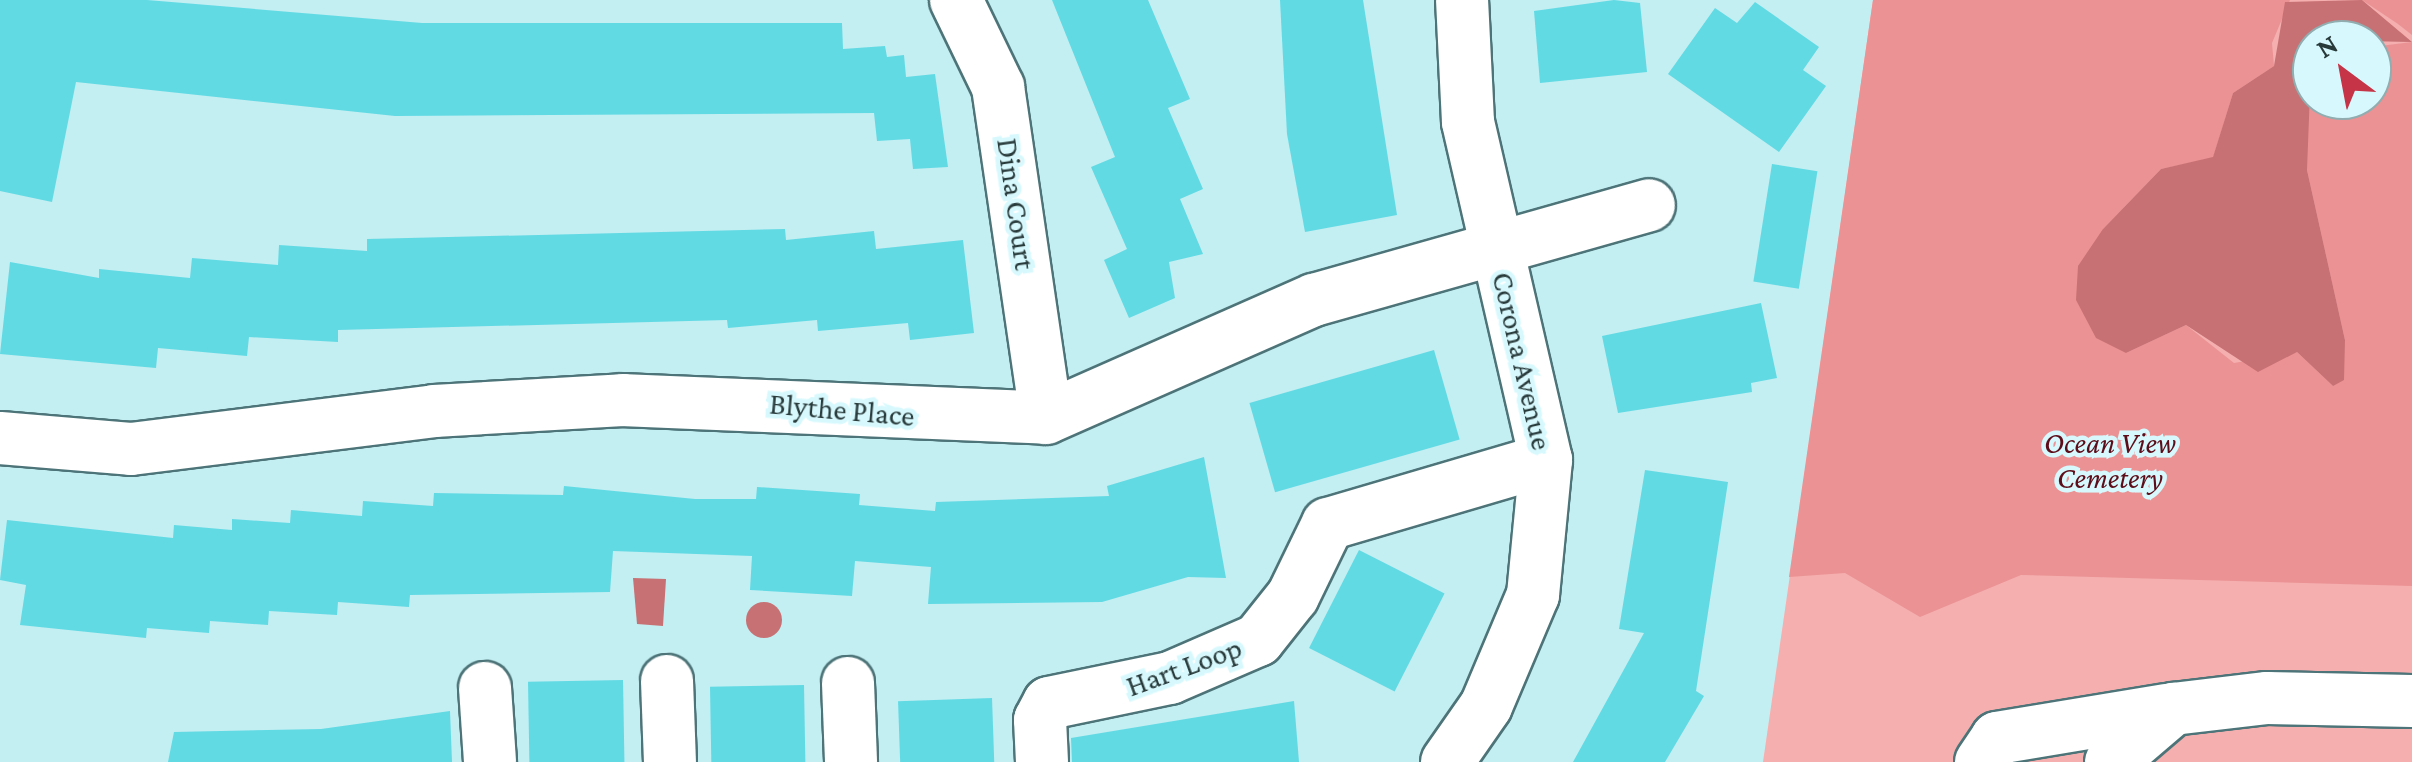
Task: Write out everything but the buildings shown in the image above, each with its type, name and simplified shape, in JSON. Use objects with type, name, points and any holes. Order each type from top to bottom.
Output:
[{"type":"street","name":"Dina Court","points":[[956,0],[998,88],[1046,418]]},
{"type":"street","name":"Corona Avenue","points":[[1447,762],[1486,706],[1533,595],[1546,460],[1468,122],[1462,0]]},
{"type":"street","name":"Blythe Place","points":[[0,438],[131,449],[434,411],[623,400],[1046,418],[1314,300],[1649,205]]},
{"type":"street","name":"Hart Loop","points":[[1042,762],[1040,720],[1049,703],[1170,678],[1258,640],[1292,596],[1328,524],[1546,460]]},
{"type":"street","points":[[667,682],[670,762]]},
{"type":"street","points":[[848,683],[852,762]]},
{"type":"street","points":[[486,688],[490,762]]},
{"type":"street","points":[[1981,762],[1996,738],[2173,709],[2267,698],[2412,701]]},
{"type":"street","points":[[2110,762],[2173,709]]},
{"type":"green space","name":"Ocean View Cemetery","points":[[1873,0],[2412,0],[2412,762],[1763,762]]},
{"type":"green space","name":"Ocean View Cemetery","points":[[1873,0],[2290,0],[2272,43],[2274,66],[2233,93],[2213,158],[2161,169],[2103,229],[2126,353],[2186,325],[2234,363],[2297,352],[2333,386],[2345,340],[2307,170],[2306,120],[2392,120],[2392,44],[2412,42],[2412,586],[2021,575],[1920,617],[1845,573],[1789,577]]},
{"type":"green space","points":[[2362,0],[2412,0],[2412,35]]},
{"type":"shaded area","points":[[2362,0],[2386,20],[2292,20],[2292,120],[2309,120],[2307,170],[2345,340],[2344,380],[2333,386],[2297,352],[2258,372],[2186,325],[2126,353],[2096,338],[2076,300],[2078,266],[2103,229],[2161,169],[2213,157],[2233,93],[2274,66],[2285,2]]},
{"type":"shaded area","points":[[2392,25],[2412,42],[2392,42]]},
{"type":"shaded area","points":[[633,578],[666,579],[663,626],[637,624]]},
{"type":"shaded area","points":[[764,602],[777,607],[782,620],[777,633],[764,638],[751,633],[746,620],[751,607]]}]
